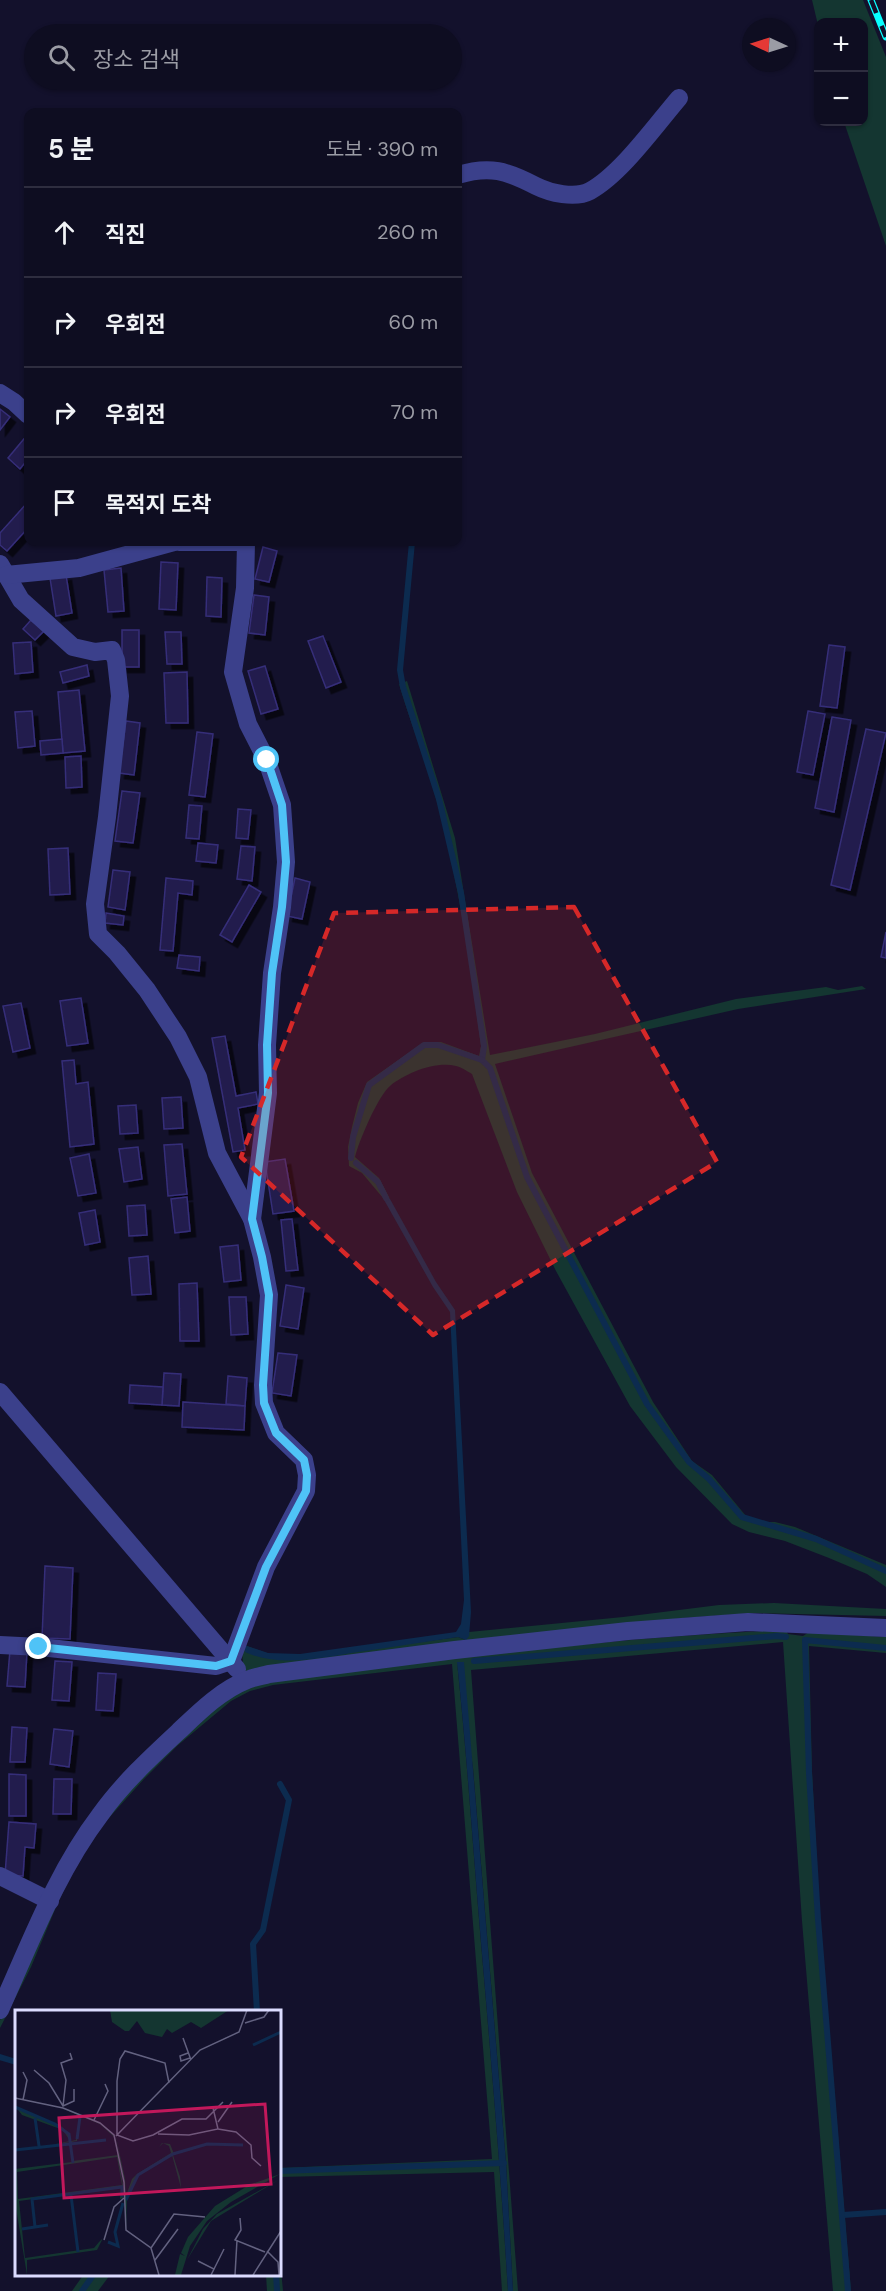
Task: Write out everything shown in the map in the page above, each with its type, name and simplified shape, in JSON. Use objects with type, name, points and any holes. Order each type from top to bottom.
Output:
[{"type":"street","points":[[462,174],[487,169],[509,173],[547,191],[569,194],[588,192],[616,170],[679,98]]},
{"type":"street","points":[[0,393],[24,411]]},
{"type":"street","points":[[159,546],[79,568],[3,569],[21,600],[72,647],[95,652],[112,650],[116,660],[120,696],[95,904],[98,934],[140,981],[178,1037],[198,1077],[217,1154],[252,1219],[262,1257],[269,1295],[263,1385],[264,1403],[276,1433],[304,1460],[307,1475],[306,1491],[266,1567],[231,1661]]},
{"type":"street","points":[[246,546],[245,588],[233,672],[248,724],[267,760],[282,805],[286,862],[272,973],[267,1045],[268,1093],[252,1219]]},
{"type":"street","points":[[0,1392],[246,1680]]},
{"type":"street","points":[[0,2010],[50,1901],[86,1835],[133,1774],[198,1713],[222,1694],[246,1680],[269,1674],[455,1650],[639,1630],[748,1622],[886,1628]]},
{"type":"street","points":[[0,1645],[216,1666],[231,1661]]},
{"type":"street","points":[[0,1876],[50,1901]]},
{"type":"highlighted area","points":[[574,907],[717,1162],[433,1335],[241,1157],[334,913]]},
{"type":"green space","points":[[812,0],[863,0],[886,57],[886,246],[845,126],[868,126],[868,18],[816,18]]},
{"type":"green space","points":[[407,681],[455,838],[490,1055],[595,1034],[736,999],[826,987],[838,990],[862,986],[866,989],[738,1009],[495,1064],[532,1173],[653,1402],[692,1461],[712,1475],[746,1516],[795,1527],[886,1565],[886,1587],[867,1574],[829,1558],[785,1541],[749,1532],[732,1524],[676,1467],[630,1406],[556,1271],[517,1192],[472,1074],[456,1066],[439,1065],[412,1073],[385,1091],[365,1130],[355,1157],[379,1178],[390,1199],[384,1193],[383,1198],[362,1173],[349,1166],[348,1147],[352,1127],[358,1103],[367,1082],[424,1042],[441,1042],[479,1056],[481,1046],[452,862],[433,787],[399,684]]},
{"type":"green space","points":[[774,1603],[886,1609],[886,1616],[754,1613],[683,1618],[254,1673],[244,1671],[242,1654],[244,1645],[287,1660],[458,1637],[466,1640],[469,1632],[719,1605]]},
{"type":"green space","points":[[786,1630],[788,1634],[803,1636],[809,1632],[886,1637],[886,1653],[809,1646],[812,1771],[820,1919],[851,2291],[833,2291],[802,1921],[783,1642],[471,1670],[518,2291],[513,2291],[506,2163],[473,1768],[457,1662],[496,2117],[508,2291],[502,2291],[494,2172],[280,2177],[280,2168],[492,2159],[452,1664],[273,1685],[250,1691],[231,1701],[177,1746],[89,1840],[59,1900],[31,1967],[0,2028],[0,2020],[53,1903],[88,1837],[194,1722],[249,1686],[272,1680],[400,1664],[722,1633]]},
{"type":"green space","points":[[280,2258],[283,2291],[267,2291],[266,2276],[280,2276]]},
{"type":"green space","points":[[83,2276],[109,2276],[98,2291],[72,2291]]},
{"type":"water","points":[[383,1193],[390,1199],[436,1282],[455,1310],[471,1612],[469,1636],[466,1640],[458,1637],[305,1660],[274,1660],[259,1657],[245,1652],[244,1645],[268,1653],[300,1654],[456,1632],[461,1624],[464,1600],[450,1312],[433,1287],[383,1198]]},
{"type":"water","points":[[457,1662],[464,1662],[506,2163],[513,2291],[508,2291]]},
{"type":"building","points":[[0,409],[10,417],[0,430]]},
{"type":"building","points":[[24,439],[24,464],[20,469],[8,458]]},
{"type":"building","points":[[24,506],[24,532],[7,551],[0,545],[0,533]]},
{"type":"building","points":[[263,547],[277,551],[269,582],[255,579]]},
{"type":"building","points":[[161,562],[178,563],[176,610],[159,609]]},
{"type":"building","points":[[121,568],[124,611],[108,612],[104,570]]},
{"type":"building","points":[[66,575],[72,613],[56,616],[50,578]]},
{"type":"building","points":[[207,577],[222,578],[221,617],[206,616]]},
{"type":"building","points":[[254,595],[269,597],[265,635],[249,633]]},
{"type":"building","points":[[31,620],[44,631],[35,640],[23,629]]},
{"type":"building","points":[[122,630],[139,630],[139,667],[122,667]]},
{"type":"building","points":[[165,632],[181,632],[182,664],[167,664]]},
{"type":"building","points":[[323,636],[341,682],[326,688],[308,641]]},
{"type":"building","points":[[31,642],[33,672],[15,674],[13,643]]},
{"type":"building","points":[[829,645],[845,647],[837,708],[820,706]]},
{"type":"building","points":[[87,665],[89,676],[63,683],[60,672]]},
{"type":"building","points":[[265,666],[278,709],[261,714],[248,671]]},
{"type":"building","points":[[187,672],[188,723],[166,723],[164,673]]},
{"type":"building","points":[[79,690],[85,751],[63,753],[58,692]]},
{"type":"building","points":[[32,711],[35,746],[18,748],[15,712]]},
{"type":"building","points":[[808,711],[825,714],[813,775],[797,772]]},
{"type":"building","points":[[832,717],[851,720],[834,812],[815,808]]},
{"type":"building","points":[[126,721],[140,723],[134,775],[119,773]]},
{"type":"building","points":[[866,729],[886,733],[850,890],[831,885]]},
{"type":"building","points":[[197,732],[213,734],[205,797],[189,795]]},
{"type":"building","points":[[62,739],[63,753],[41,755],[40,741]]},
{"type":"building","points":[[81,756],[82,787],[66,788],[65,757]]},
{"type":"building","points":[[122,791],[140,793],[133,843],[115,841]]},
{"type":"building","points":[[189,805],[202,806],[199,839],[186,838]]},
{"type":"building","points":[[238,809],[251,810],[248,839],[236,838]]},
{"type":"building","points":[[198,843],[218,845],[216,863],[196,861]]},
{"type":"building","points":[[241,846],[255,847],[252,881],[237,879]]},
{"type":"building","points":[[68,848],[70,894],[50,895],[48,849]]},
{"type":"building","points":[[113,870],[130,872],[125,910],[108,907]]},
{"type":"building","points":[[166,878],[193,881],[192,895],[178,893],[173,951],[160,950]]},
{"type":"building","points":[[295,878],[310,882],[302,919],[287,916]]},
{"type":"building","points":[[249,885],[261,892],[232,942],[220,935]]},
{"type":"building","points":[[106,913],[124,916],[123,925],[105,923]]},
{"type":"building","points":[[886,932],[886,958],[881,957]]},
{"type":"building","points":[[179,955],[200,957],[199,971],[177,968]]},
{"type":"building","points":[[81,998],[88,1043],[67,1046],[60,1001]]},
{"type":"building","points":[[21,1003],[30,1048],[13,1052],[3,1006]]},
{"type":"building","points":[[225,1036],[236,1096],[256,1092],[258,1104],[238,1108],[245,1150],[233,1152],[212,1038]]},
{"type":"building","points":[[74,1060],[76,1084],[88,1082],[94,1144],[70,1147],[62,1061]]},
{"type":"building","points":[[181,1097],[183,1128],[164,1129],[162,1098]]},
{"type":"building","points":[[136,1105],[138,1133],[120,1134],[118,1106]]},
{"type":"building","points":[[182,1144],[187,1194],[168,1196],[164,1145]]},
{"type":"building","points":[[138,1147],[142,1179],[124,1182],[119,1149]]},
{"type":"building","points":[[89,1154],[96,1193],[78,1196],[70,1158]]},
{"type":"building","points":[[285,1159],[294,1211],[273,1214],[265,1162]]},
{"type":"building","points":[[187,1197],[190,1231],[175,1233],[171,1199]]},
{"type":"building","points":[[145,1205],[147,1235],[129,1236],[127,1206]]},
{"type":"building","points":[[95,1210],[100,1242],[85,1245],[79,1213]]},
{"type":"building","points":[[292,1219],[298,1270],[286,1271],[281,1220]]},
{"type":"building","points":[[238,1245],[241,1280],[224,1282],[220,1247]]},
{"type":"building","points":[[148,1256],[151,1294],[132,1295],[129,1258]]},
{"type":"building","points":[[197,1283],[199,1341],[180,1341],[179,1284]]},
{"type":"building","points":[[286,1285],[304,1288],[298,1329],[280,1326]]},
{"type":"building","points":[[229,1297],[246,1297],[248,1334],[231,1335]]},
{"type":"building","points":[[278,1353],[297,1355],[291,1396],[272,1393]]},
{"type":"building","points":[[164,1373],[181,1374],[179,1406],[162,1405]]},
{"type":"building","points":[[228,1376],[247,1378],[245,1406],[226,1404]]},
{"type":"building","points":[[130,1385],[163,1387],[162,1405],[129,1403]]},
{"type":"building","points":[[183,1402],[245,1406],[244,1430],[182,1427]]},
{"type":"building","points":[[45,1566],[73,1568],[70,1639],[42,1638]]},
{"type":"building","points":[[10,1650],[27,1651],[25,1687],[7,1686]]},
{"type":"building","points":[[55,1661],[72,1662],[69,1701],[52,1700]]},
{"type":"building","points":[[98,1673],[116,1674],[113,1711],[96,1710]]},
{"type":"building","points":[[12,1727],[27,1728],[25,1762],[10,1762]]},
{"type":"building","points":[[54,1729],[73,1731],[69,1767],[50,1764]]},
{"type":"building","points":[[9,1774],[26,1775],[26,1816],[9,1816]]},
{"type":"building","points":[[54,1779],[72,1779],[71,1814],[53,1814]]},
{"type":"building","points":[[9,1822],[36,1824],[34,1848],[25,1847],[23,1876],[5,1875]]},
{"type":"waterway","points":[[412,546],[400,670],[403,687],[439,799],[461,893],[484,1046],[482,1060],[490,1068],[527,1177],[647,1404],[689,1462],[709,1479],[742,1517],[816,1539],[886,1571]]},
{"type":"waterway","points":[[351,1158],[353,1137],[369,1085],[424,1045],[438,1045],[482,1060]]},
{"type":"waterway","points":[[356,1163],[378,1182],[386,1198]]},
{"type":"waterway","points":[[474,1661],[786,1637]]},
{"type":"waterway","points":[[848,2291],[818,1919],[809,1773],[805,1640],[886,1648]]},
{"type":"waterway","points":[[257,2010],[253,1944],[263,1930],[289,1800],[280,1784]]},
{"type":"waterway","points":[[0,2057],[15,2062]]},
{"type":"waterway","points":[[280,2171],[504,2163]]},
{"type":"waterway","points":[[843,2215],[886,2212]]},
{"type":"waterway","points":[[82,2291],[93,2276]]},
{"type":"waterway","points":[[276,2276],[277,2291]]},
{"type":"railway","points":[[871,0],[886,37]]},
{"type":"route","points":[[39,1647],[216,1666],[231,1661],[266,1567],[306,1491],[307,1475],[304,1460],[276,1433],[264,1403],[263,1385],[269,1295],[252,1219],[268,1093],[267,1045],[272,973],[286,862],[282,805],[267,760]]}]
